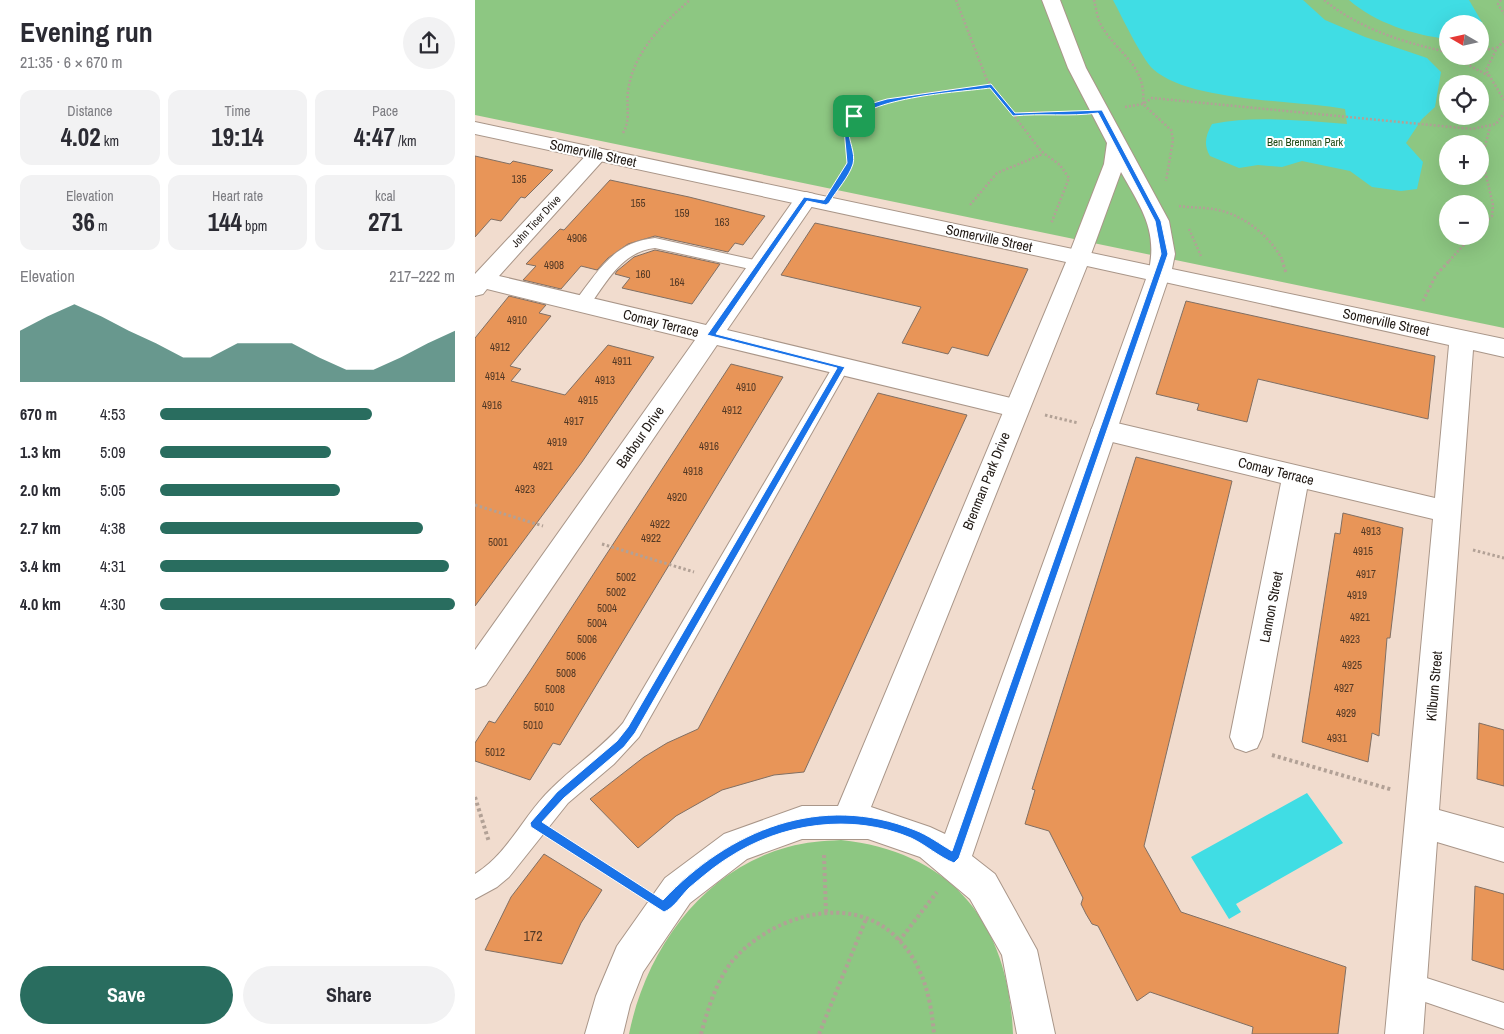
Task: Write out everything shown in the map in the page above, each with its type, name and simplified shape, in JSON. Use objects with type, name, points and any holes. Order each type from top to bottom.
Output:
[{"type":"street","points":[[949,871],[1159,274],[1164,254],[1158,221],[1077,68],[1051,0]]},
{"type":"street","name":"Somerville Street","points":[[475,128],[1504,348]]},
{"type":"street","name":"Brenman Park Drive","points":[[849,820],[1015,408],[1079,257],[1114,164],[1117,142]]},
{"type":"street","name":"John Ticer Drive","points":[[478,284],[598,154]]},
{"type":"street","name":"Barbour Drive","points":[[475,675],[759,266],[816,201]]},
{"type":"street","name":"Comay Terrace","points":[[478,284],[581,304],[1015,408]]},
{"type":"street","name":"Kilburn Street","points":[[1404,1034],[1462,339]]},
{"type":"street","name":"Comay Terrace","points":[[1104,430],[1447,512]]},
{"type":"street","name":"Lannon Street","points":[[1257,746],[1296,476]]},
{"type":"street","points":[[1423,810],[1504,845]]},
{"type":"street","points":[[604,1034],[625,970],[638,944],[664,907],[707,866],[760,835],[798,824],[825,820],[849,820],[880,823],[914,834],[949,871],[982,884],[1000,908],[1022,953],[1030,981],[1036,1034]]},
{"type":"lane","points":[[581,304],[622,254],[639,244],[655,243],[759,266]]},
{"type":"lane","points":[[475,887],[498,871],[519,848],[535,823],[560,795],[621,744],[631,730],[841,367]]},
{"type":"lane","points":[[1409,984],[1504,1016]]},
{"type":"path","points":[[623,133],[630,118],[628,91],[637,61],[652,37],[690,0]]},
{"type":"path","points":[[956,0],[991,86],[1044,154],[1060,165],[1069,178],[1051,224]]},
{"type":"path","points":[[1094,0],[1100,23],[1136,68],[1144,93],[1143,104]]},
{"type":"path","points":[[1324,0],[1345,16],[1375,30],[1439,50]]},
{"type":"path","points":[[1501,0],[1498,4],[1504,14]]},
{"type":"path","points":[[1488,75],[1486,70],[1497,48],[1504,42]]},
{"type":"path","points":[[1489,49],[1497,48]]},
{"type":"path","points":[[1469,65],[1487,75]]},
{"type":"path","points":[[1489,76],[1500,87],[1504,100]]},
{"type":"path","points":[[816,201],[850,163],[847,129],[854,116],[865,108],[887,101],[991,86]]},
{"type":"path","points":[[1013,115],[1034,112],[1071,114],[1100,111],[1143,104],[1152,98],[1472,129],[1490,126],[1504,116]]},
{"type":"path","points":[[1143,104],[1171,130],[1173,140],[1166,183]]},
{"type":"path","points":[[1489,219],[1492,216],[1493,205],[1482,158],[1490,126]]},
{"type":"path","points":[[970,205],[997,173],[1044,154]]},
{"type":"path","points":[[1174,198],[1182,214]]},
{"type":"path","points":[[1178,206],[1220,211],[1241,220],[1259,232],[1277,248],[1285,262],[1286,273]]},
{"type":"path","points":[[1186,223],[1201,256]]},
{"type":"path","points":[[1423,301],[1435,275],[1463,245]]},
{"type":"path","points":[[1015,408],[1104,430]]},
{"type":"path","points":[[1257,746],[1423,810]]},
{"type":"path","points":[[475,797],[498,871]]},
{"type":"path","points":[[535,823],[664,907]]},
{"type":"path","points":[[824,847],[826,912]]},
{"type":"path","points":[[899,941],[949,871]]},
{"type":"path","points":[[701,1034],[708,1006],[718,984],[733,961],[751,942],[782,922],[804,915],[826,912],[843,913],[866,919],[884,929],[899,941],[912,957],[925,982],[932,1005],[933,1034]]},
{"type":"path","points":[[819,1034],[866,919]]},
{"type":"green space","name":"Ben Brenman Park","points":[[475,0],[1504,0],[1504,328],[475,115]]},
{"type":"green space","points":[[841,840],[880,847],[915,860],[944,878],[967,900],[986,927],[1000,959],[1009,995],[1013,1034],[629,1034],[637,1003],[649,973],[664,944],[704,894],[729,874],[757,858],[795,845]]},
{"type":"water","points":[[1113,0],[1303,0],[1325,20],[1365,37],[1427,58],[1441,72],[1435,107],[1422,119],[1406,143],[1423,162],[1417,189],[1401,191],[1372,187],[1350,171],[1302,161],[1282,167],[1258,165],[1239,168],[1210,156],[1206,140],[1212,124],[1263,119],[1347,124],[1345,109],[1244,98],[1191,88],[1170,80],[1153,69],[1138,47]]},
{"type":"water","points":[[1349,0],[1469,0],[1478,15],[1439,15],[1439,38],[1395,27],[1359,8]]},
{"type":"water","points":[[1307,793],[1343,843],[1236,904],[1241,912],[1229,919],[1191,857]]},
{"type":"building","points":[[475,156],[510,164],[513,161],[553,170],[525,198],[521,197],[501,221],[491,219],[475,237]]},
{"type":"building","points":[[610,180],[765,216],[743,245],[735,243],[728,252],[655,236],[628,244],[608,258],[597,270],[581,266],[561,289],[523,280],[536,266],[526,264],[560,229],[564,230]]},
{"type":"building","points":[[815,223],[1028,269],[988,356],[952,347],[948,354],[902,343],[921,307],[781,275]]},
{"type":"building","points":[[655,250],[720,264],[692,304],[622,288],[630,278],[615,274],[617,271],[634,257]]},
{"type":"building","points":[[509,296],[546,305],[539,313],[551,316],[510,366],[521,369],[511,381],[565,395],[608,345],[654,357],[582,462],[475,606],[475,338]]},
{"type":"building","points":[[1186,301],[1435,356],[1428,419],[1258,379],[1247,422],[1197,410],[1199,404],[1156,394]]},
{"type":"building","points":[[731,364],[783,377],[560,745],[553,743],[530,780],[475,761],[475,743],[489,721],[495,723]]},
{"type":"building","points":[[878,393],[967,415],[804,772],[774,775],[722,790],[676,816],[638,848],[590,799],[644,757],[667,743],[698,729]]},
{"type":"building","points":[[1136,457],[1232,481],[1144,846],[1181,912],[1346,967],[1338,1034],[1252,1034],[1253,1027],[1150,992],[1137,1001],[1098,926],[1092,924],[1086,914],[1081,904],[1083,898],[1049,831],[1025,824],[1035,790],[1032,789]]},
{"type":"building","points":[[1343,513],[1403,528],[1390,638],[1387,638],[1379,736],[1372,733],[1368,762],[1302,742],[1335,533],[1340,534]]},
{"type":"building","points":[[1479,723],[1504,730],[1504,786],[1477,779]]},
{"type":"building","points":[[544,854],[602,890],[581,923],[562,964],[485,950],[511,897]]},
{"type":"building","points":[[1475,886],[1504,894],[1504,970],[1472,960]]},
{"type":"route","points":[[991,86],[1013,115],[1034,112],[1054,115],[1079,114],[1100,111],[1158,221],[1163,238],[1164,254],[1159,274],[954,858],[914,834],[880,823],[825,820],[798,824],[760,835],[724,854],[685,885],[664,907],[535,823],[560,795],[621,744],[631,730],[841,367],[711,335],[806,198],[826,203],[850,163],[847,129],[849,122],[854,116],[865,108],[887,101],[991,86]]}]
